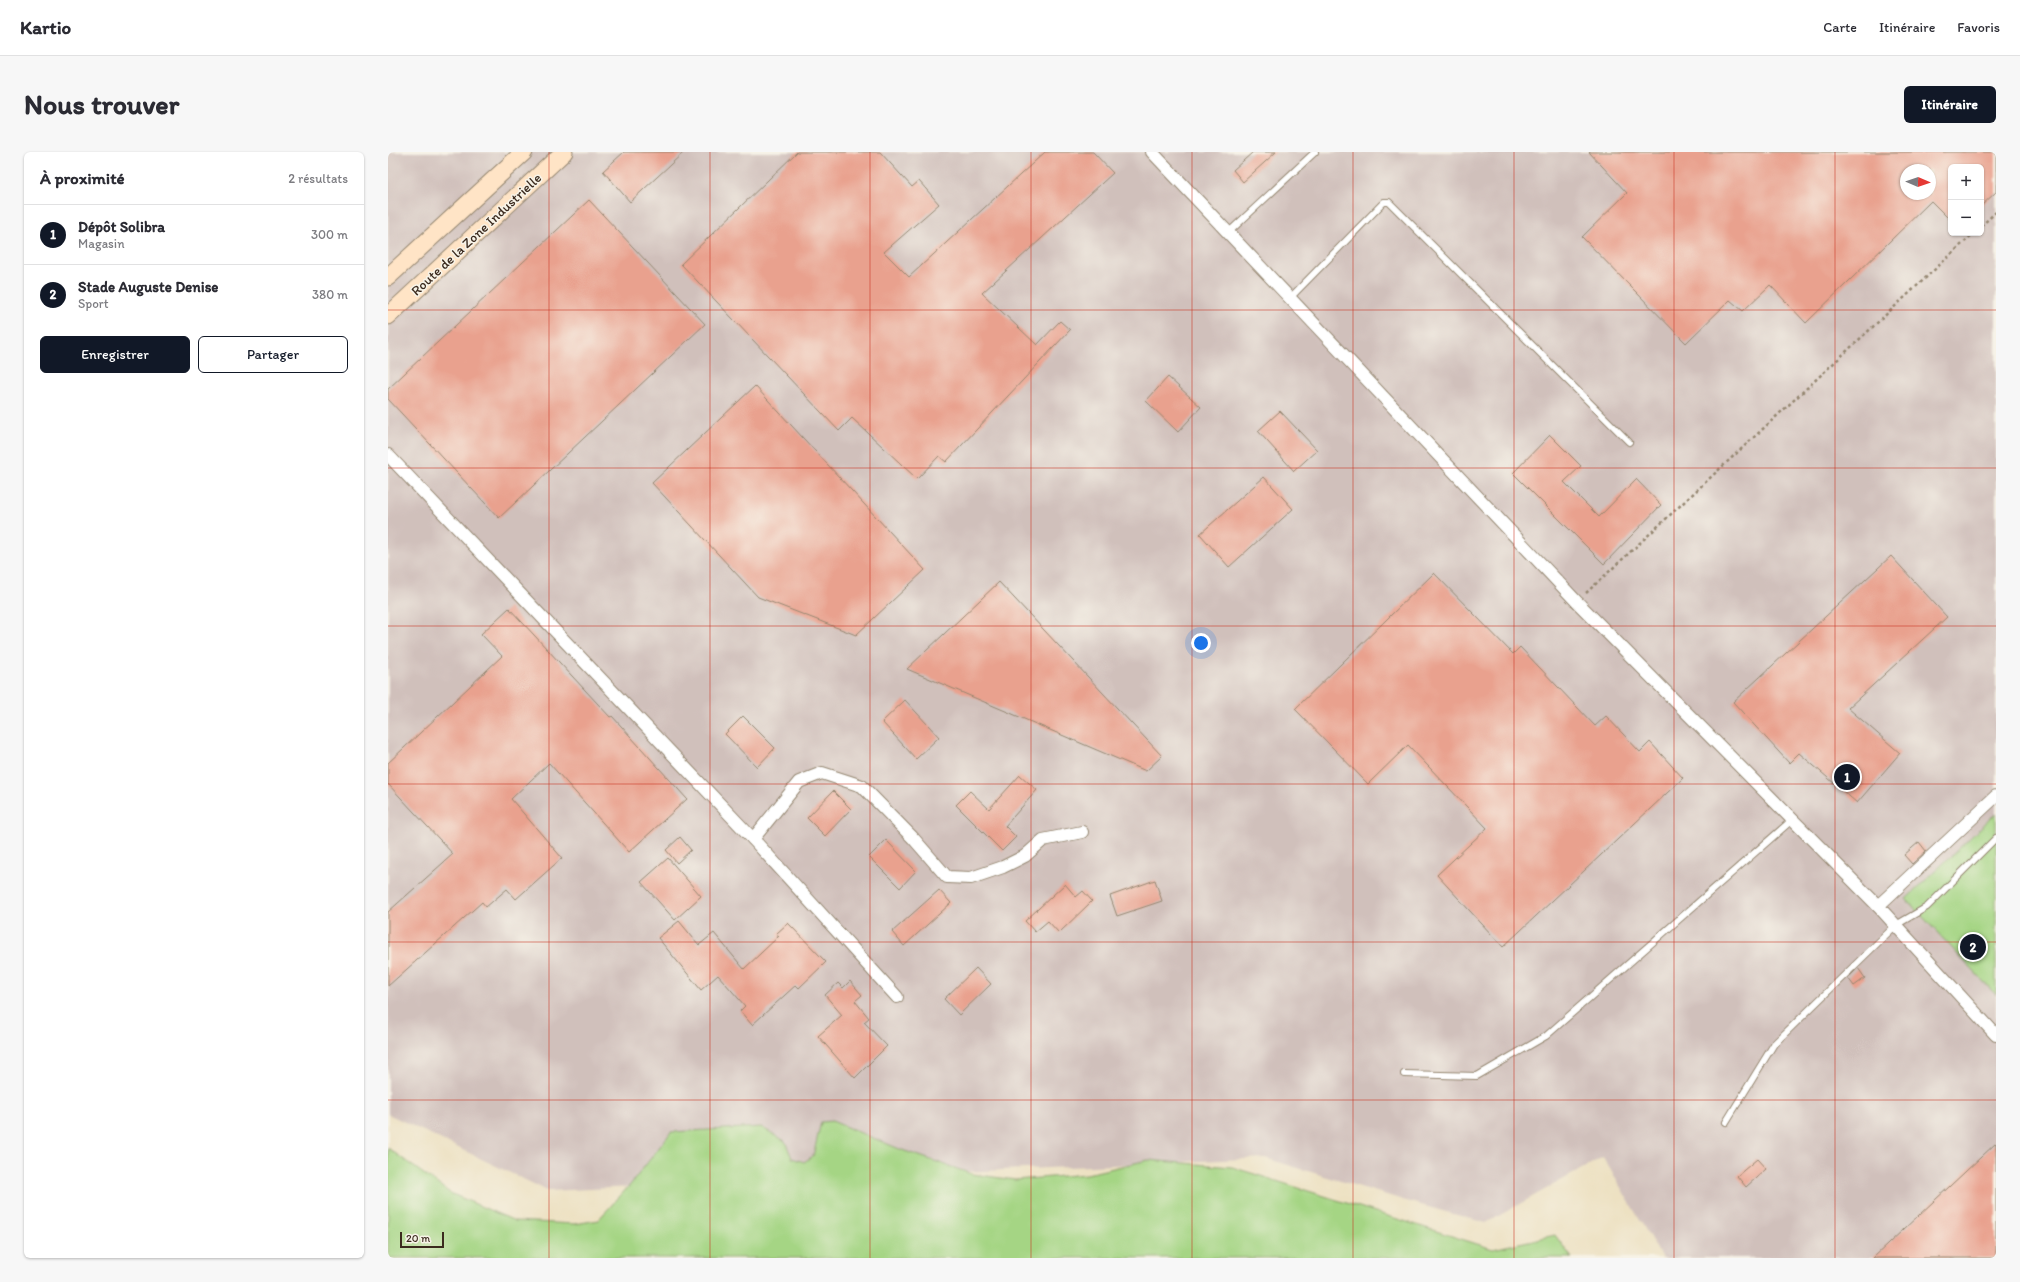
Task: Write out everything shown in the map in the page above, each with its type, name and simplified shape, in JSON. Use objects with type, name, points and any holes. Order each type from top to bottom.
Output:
[{"type":"main road","name":"Route de la Zone Industrielle","points":[[388,277],[524,152]]},
{"type":"main road","name":"Route de la Zone Industrielle","points":[[388,316],[564,152]]},
{"type":"street","points":[[1152,152],[1577,602],[1878,906],[1996,1035]]},
{"type":"street","points":[[388,455],[753,839],[897,997]]},
{"type":"street","points":[[753,839],[799,782],[822,773],[862,786],[913,838],[947,877],[971,878],[978,876],[1003,867],[1025,856],[1043,840],[1082,832]]},
{"type":"street","points":[[1878,906],[1996,796]]},
{"type":"lane","points":[[1229,232],[1315,152]]},
{"type":"lane","points":[[1290,298],[1384,202],[1390,202],[1628,442]]},
{"type":"lane","points":[[1404,1074],[1477,1076],[1546,1036],[1792,820]]},
{"type":"lane","points":[[1726,1122],[1774,1044],[1896,925],[1927,907],[1996,838]]},
{"type":"path","points":[[1984,223],[1996,212]]},
{"type":"path","points":[[1577,602],[1971,236]]},
{"type":"shaded area","points":[[388,152],[1996,152],[1996,1258],[1662,1258],[1603,1157],[1486,1223],[1403,1200],[1265,1158],[548,1191],[388,1114]]},
{"type":"green space","points":[[1996,813],[1996,995],[1906,899]]},
{"type":"green space","points":[[832,1121],[902,1150],[972,1174],[1015,1180],[1087,1174],[1148,1160],[1232,1167],[1493,1249],[1555,1235],[1572,1258],[388,1258],[388,1148],[450,1193],[515,1221],[575,1224],[598,1220],[631,1184],[671,1132],[761,1127],[785,1141],[792,1158],[804,1162],[813,1156],[821,1122]]},
{"type":"building","points":[[624,152],[684,152],[630,202],[603,171]]},
{"type":"building","points":[[797,152],[880,152],[912,187],[919,181],[939,204],[884,252],[909,277],[1045,152],[1093,152],[1113,173],[982,293],[1037,345],[1060,321],[1070,330],[946,462],[939,456],[917,479],[852,418],[839,431],[681,264]]},
{"type":"building","points":[[1253,152],[1276,152],[1243,182],[1233,170]]},
{"type":"building","points":[[1589,152],[1996,152],[1996,192],[1984,203],[1984,164],[1948,164],[1948,218],[1931,201],[1806,323],[1770,285],[1743,311],[1730,300],[1686,343],[1582,237],[1627,193]]},
{"type":"building","points":[[589,200],[705,324],[499,518],[388,399],[388,389]]},
{"type":"building","points":[[1168,377],[1201,407],[1178,432],[1146,401]]},
{"type":"building","points":[[755,386],[925,570],[856,635],[758,597],[652,483]]},
{"type":"building","points":[[1280,411],[1317,450],[1294,471],[1258,431]]},
{"type":"building","points":[[1550,435],[1581,466],[1564,482],[1599,517],[1636,479],[1661,505],[1604,564],[1513,473]]},
{"type":"building","points":[[1264,477],[1293,509],[1229,567],[1200,534]]},
{"type":"building","points":[[1891,556],[1947,617],[1848,708],[1900,753],[1857,803],[1799,753],[1789,763],[1733,702]]},
{"type":"building","points":[[1434,573],[1513,654],[1520,647],[1595,726],[1606,716],[1640,752],[1650,742],[1683,778],[1503,947],[1437,875],[1487,828],[1408,745],[1368,784],[1295,709]]},
{"type":"building","points":[[999,582],[1162,756],[1146,771],[907,669]]},
{"type":"building","points":[[509,608],[610,717],[612,716],[687,799],[629,852],[549,763],[511,799],[562,858],[516,899],[507,889],[486,907],[482,902],[388,986],[388,912],[453,854],[388,784],[388,763],[502,656],[481,634]]},
{"type":"building","points":[[905,700],[939,737],[916,759],[882,722]]},
{"type":"building","points":[[743,716],[775,748],[757,767],[725,734]]},
{"type":"building","points":[[1020,775],[1037,790],[1005,826],[1016,837],[1002,851],[956,805],[970,791],[989,809]]},
{"type":"building","points":[[833,791],[851,809],[825,836],[807,818]]},
{"type":"building","points":[[680,837],[691,850],[677,863],[666,850]]},
{"type":"building","points":[[886,840],[916,871],[900,888],[869,857]]},
{"type":"building","points":[[1919,842],[1926,851],[1912,864],[1904,855]]},
{"type":"building","points":[[668,858],[701,896],[675,920],[641,882]]},
{"type":"building","points":[[1155,880],[1162,901],[1117,916],[1110,896]]},
{"type":"building","points":[[1065,884],[1076,897],[1083,891],[1092,901],[1059,933],[1048,921],[1035,932],[1025,921]]},
{"type":"building","points":[[939,890],[951,903],[904,946],[892,932]]},
{"type":"building","points":[[679,921],[699,945],[714,933],[744,969],[779,936],[776,934],[788,923],[826,962],[799,988],[796,985],[752,1025],[740,1011],[745,1006],[718,975],[701,990],[658,938]]},
{"type":"building","points":[[976,968],[991,984],[959,1015],[944,999]]},
{"type":"building","points":[[1858,968],[1865,978],[1854,986],[1848,978]]},
{"type":"building","points":[[850,981],[862,995],[855,1001],[869,1018],[864,1022],[887,1046],[855,1078],[818,1036],[842,1015],[825,995],[838,983],[843,988]]},
{"type":"building","points":[[1996,1143],[1996,1258],[1873,1258]]},
{"type":"building","points":[[1757,1159],[1766,1169],[1746,1187],[1737,1176]]},
{"type":"place","name":"Dépôt Solibra","points":[[1847,777]]},
{"type":"place","name":"Stade Auguste Denise","points":[[1973,947]]}]
